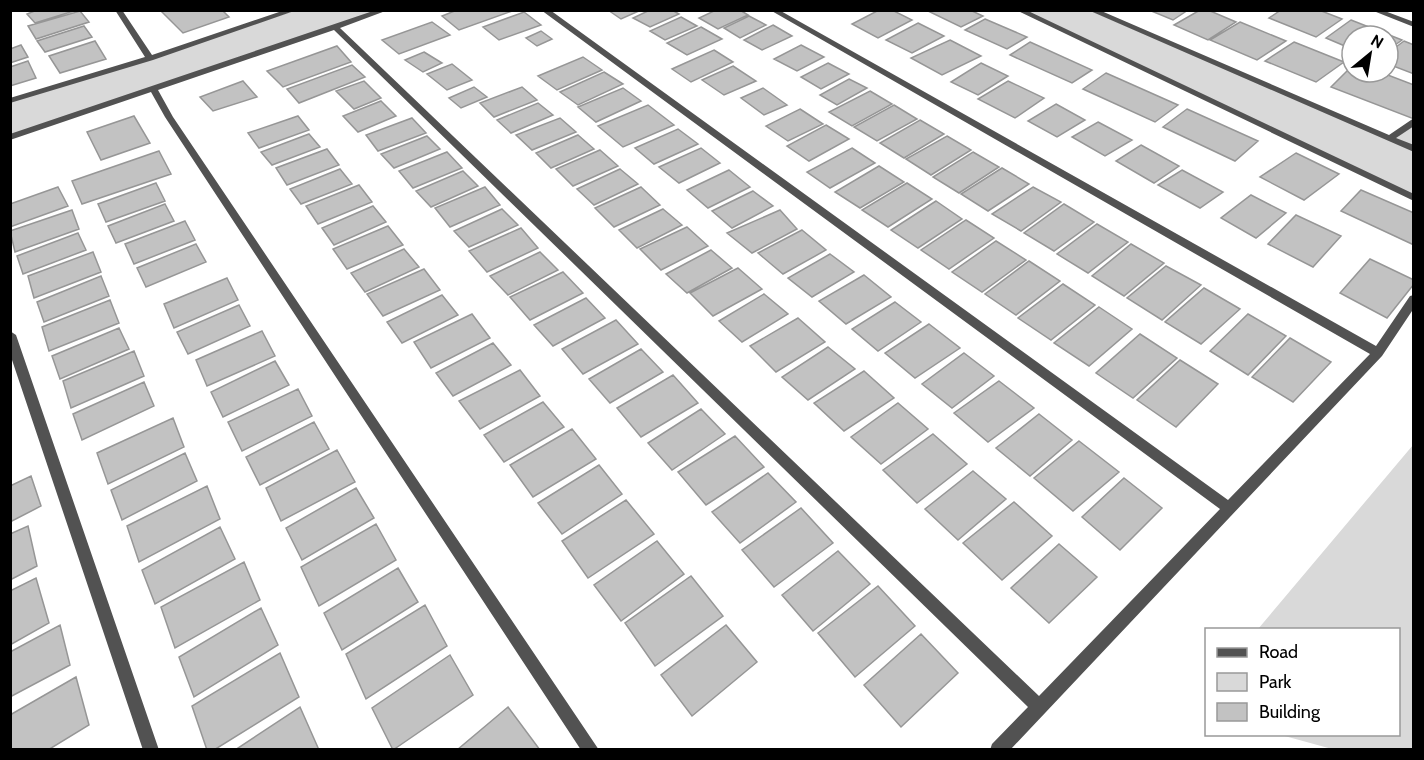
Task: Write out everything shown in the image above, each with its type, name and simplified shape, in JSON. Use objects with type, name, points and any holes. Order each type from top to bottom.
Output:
[{"type":"street","points":[[118,10],[150,58]]},
{"type":"street","points":[[10,100],[150,58],[294,10]]},
{"type":"street","points":[[10,137],[385,10]]},
{"type":"street","points":[[544,10],[1230,509]]},
{"type":"street","points":[[773,10],[1378,353]]},
{"type":"street","points":[[1019,10],[1413,198]]},
{"type":"street","points":[[1091,10],[1413,149]]},
{"type":"street","points":[[1374,10],[1413,25]]},
{"type":"street","points":[[335,27],[1039,707]]},
{"type":"street","points":[[153,88],[169,117],[591,750]]},
{"type":"street","points":[[1389,139],[1413,121]]},
{"type":"street","points":[[998,750],[1378,353],[1413,299]]},
{"type":"street","points":[[10,335],[151,750]]},
{"type":"green space","points":[[294,11],[385,11],[11,137],[10,101]]},
{"type":"green space","points":[[1019,11],[1091,11],[1388,139],[1413,121],[1413,198]]},
{"type":"green space","points":[[1413,445],[1413,749],[1332,749],[1285,736],[1400,736],[1400,628],[1259,628]]},
{"type":"building","points":[[37,10],[77,10],[35,23],[27,14]]},
{"type":"building","points":[[160,10],[222,10],[229,17],[183,33]]},
{"type":"building","points":[[457,10],[515,10],[459,30],[442,16]]},
{"type":"building","points":[[608,10],[641,10],[621,19]]},
{"type":"building","points":[[650,10],[672,10],[679,14],[650,27],[633,18]]},
{"type":"building","points":[[716,10],[740,10],[748,15],[718,29],[699,18]]},
{"type":"building","points":[[879,10],[892,10],[912,20],[878,38],[852,24]]},
{"type":"building","points":[[926,10],[970,10],[983,16],[961,27]]},
{"type":"building","points":[[1149,10],[1188,10],[1173,20]]},
{"type":"building","points":[[1200,10],[1208,10],[1236,22],[1208,40],[1174,25]]},
{"type":"building","points":[[1281,10],[1319,10],[1342,19],[1316,37],[1269,18]]},
{"type":"building","points":[[80,11],[89,22],[36,39],[28,26]]},
{"type":"building","points":[[524,12],[541,25],[499,40],[483,27]]},
{"type":"building","points":[[749,16],[766,25],[740,38],[724,28]]},
{"type":"building","points":[[681,17],[697,26],[665,40],[650,31]]},
{"type":"building","points":[[985,19],[1027,37],[1007,49],[965,30]]},
{"type":"building","points":[[1351,20],[1361,24],[1345,24]]},
{"type":"building","points":[[432,22],[450,35],[399,54],[382,40]]},
{"type":"building","points":[[1240,22],[1286,41],[1257,60],[1210,40]]},
{"type":"building","points":[[918,23],[944,36],[912,53],[886,40]]},
{"type":"building","points":[[773,25],[792,36],[762,50],[744,40]]},
{"type":"building","points":[[84,26],[92,37],[45,52],[37,41]]},
{"type":"building","points":[[701,27],[722,39],[687,55],[667,43]]},
{"type":"building","points":[[1340,28],[1340,44],[1326,38]]},
{"type":"building","points":[[541,31],[552,39],[537,46],[526,38]]},
{"type":"building","points":[[950,40],[981,56],[942,75],[911,58]]},
{"type":"building","points":[[95,41],[106,59],[60,73],[49,56]]},
{"type":"building","points":[[1404,41],[1414,45],[1414,74],[1400,69],[1400,44]]},
{"type":"building","points":[[1030,42],[1092,70],[1072,83],[1010,55]]},
{"type":"building","points":[[1294,42],[1340,60],[1340,65],[1316,82],[1265,61]]},
{"type":"building","points":[[21,45],[28,57],[10,63],[10,49]]},
{"type":"building","points":[[801,45],[824,57],[797,71],[774,59]]},
{"type":"building","points":[[337,46],[351,62],[283,87],[267,71]]},
{"type":"building","points":[[714,50],[733,62],[691,82],[672,69]]},
{"type":"building","points":[[424,52],[442,63],[423,72],[405,60]]},
{"type":"building","points":[[583,57],[602,70],[557,90],[538,76]]},
{"type":"building","points":[[28,61],[36,78],[10,86],[10,67]]},
{"type":"building","points":[[828,63],[849,74],[821,89],[801,77]]},
{"type":"building","points":[[981,63],[1008,76],[978,95],[951,82]]},
{"type":"building","points":[[452,64],[472,80],[447,90],[427,74]]},
{"type":"building","points":[[352,65],[365,77],[299,103],[287,89]]},
{"type":"building","points":[[733,66],[756,81],[724,95],[702,80]]},
{"type":"building","points":[[604,72],[623,84],[578,105],[560,92]]},
{"type":"building","points":[[1106,73],[1178,105],[1155,122],[1083,89]]},
{"type":"building","points":[[1340,78],[1340,84],[1400,84],[1400,80],[1414,85],[1414,119],[1331,87]]},
{"type":"building","points":[[849,79],[867,88],[837,105],[820,95]]},
{"type":"building","points":[[243,81],[257,97],[213,111],[200,97]]},
{"type":"building","points":[[364,81],[381,98],[354,109],[336,91]]},
{"type":"building","points":[[1008,81],[1044,98],[1015,118],[978,99]]},
{"type":"building","points":[[474,87],[487,97],[461,108],[449,98]]},
{"type":"building","points":[[522,87],[537,100],[494,117],[480,103]]},
{"type":"building","points":[[623,88],[641,101],[596,122],[578,107]]},
{"type":"building","points":[[763,88],[787,105],[764,115],[741,98]]},
{"type":"building","points":[[870,91],[892,104],[852,126],[829,112]]},
{"type":"building","points":[[381,101],[396,116],[358,132],[343,116]]},
{"type":"building","points":[[538,103],[553,115],[511,133],[497,120]]},
{"type":"building","points":[[1056,104],[1085,120],[1057,137],[1028,121]]},
{"type":"building","points":[[648,105],[674,125],[623,147],[598,126]]},
{"type":"building","points":[[894,105],[917,119],[877,141],[854,127]]},
{"type":"building","points":[[800,109],[823,124],[788,141],[766,126]]},
{"type":"building","points":[[1187,109],[1258,141],[1235,161],[1163,127]]},
{"type":"building","points":[[134,116],[150,143],[101,160],[87,132]]},
{"type":"building","points":[[298,116],[309,130],[259,148],[248,133]]},
{"type":"building","points":[[412,118],[426,133],[378,151],[366,135]]},
{"type":"building","points":[[560,118],[576,132],[532,150],[516,135]]},
{"type":"building","points":[[920,120],[944,134],[904,158],[880,143]]},
{"type":"building","points":[[1098,122],[1132,140],[1105,156],[1072,137]]},
{"type":"building","points":[[826,125],[849,139],[809,161],[787,146]]},
{"type":"building","points":[[678,129],[698,144],[654,164],[635,148]]},
{"type":"building","points":[[309,134],[320,147],[272,165],[261,152]]},
{"type":"building","points":[[578,135],[594,149],[551,168],[536,153]]},
{"type":"building","points":[[427,136],[440,149],[394,168],[381,154]]},
{"type":"building","points":[[947,136],[971,150],[931,175],[906,159]]},
{"type":"building","points":[[1141,145],[1179,166],[1154,183],[1116,161]]},
{"type":"building","points":[[701,148],[720,163],[679,183],[659,167]]},
{"type":"building","points":[[852,148],[875,163],[830,188],[807,172]]},
{"type":"building","points":[[327,149],[339,165],[287,185],[276,168]]},
{"type":"building","points":[[600,150],[618,166],[573,186],[556,169]]},
{"type":"building","points":[[159,151],[171,174],[82,204],[72,181]]},
{"type":"building","points":[[447,152],[462,168],[413,188],[399,171]]},
{"type":"building","points":[[973,152],[999,167],[959,193],[933,177]]},
{"type":"building","points":[[1296,153],[1339,174],[1304,200],[1260,177]]},
{"type":"building","points":[[879,166],[904,182],[860,208],[835,192]]},
{"type":"building","points":[[1002,168],[1029,184],[988,211],[961,194]]},
{"type":"building","points":[[340,169],[352,184],[301,204],[290,189]]},
{"type":"building","points":[[620,169],[638,184],[594,205],[577,189]]},
{"type":"building","points":[[729,170],[750,187],[708,208],[687,190]]},
{"type":"building","points":[[1182,170],[1223,192],[1200,208],[1158,185]]},
{"type":"building","points":[[463,171],[478,186],[431,207],[416,191]]},
{"type":"building","points":[[156,183],[165,201],[106,222],[98,204]]},
{"type":"building","points":[[907,183],[932,199],[888,227],[862,210]]},
{"type":"building","points":[[359,185],[372,202],[318,224],[306,206]]},
{"type":"building","points":[[58,187],[68,206],[10,227],[10,204]]},
{"type":"building","points":[[485,187],[500,205],[450,227],[435,208]]},
{"type":"building","points":[[641,187],[660,205],[614,227],[595,208]]},
{"type":"building","points":[[1033,187],[1061,202],[1021,231],[992,214]]},
{"type":"building","points":[[1361,190],[1414,213],[1414,245],[1341,211]]},
{"type":"building","points":[[753,191],[773,206],[732,228],[712,211]]},
{"type":"building","points":[[1251,195],[1286,213],[1256,238],[1221,218]]},
{"type":"building","points":[[936,201],[962,219],[918,248],[891,230]]},
{"type":"building","points":[[165,204],[174,221],[116,243],[108,226]]},
{"type":"building","points":[[1064,204],[1094,222],[1054,251],[1024,233]]},
{"type":"building","points":[[373,206],[386,222],[334,245],[322,228]]},
{"type":"building","points":[[502,209],[518,225],[469,247],[454,231]]},
{"type":"building","points":[[663,209],[682,225],[637,248],[619,230]]},
{"type":"building","points":[[72,210],[79,229],[15,252],[10,231]]},
{"type":"building","points":[[780,210],[797,229],[752,253],[727,233]]},
{"type":"building","points":[[1296,215],[1341,236],[1313,267],[1268,244]]},
{"type":"building","points":[[966,220],[994,238],[949,269],[921,250]]},
{"type":"building","points":[[185,221],[195,240],[134,264],[125,244]]},
{"type":"building","points":[[1097,224],[1128,242],[1088,273],[1057,254]]},
{"type":"building","points":[[388,226],[403,245],[347,269],[333,249]]},
{"type":"building","points":[[687,227],[708,246],[661,270],[640,249]]},
{"type":"building","points":[[521,228],[538,248],[487,272],[469,251]]},
{"type":"building","points":[[802,230],[826,250],[783,274],[758,253]]},
{"type":"building","points":[[78,233],[86,250],[23,274],[17,256]]},
{"type":"building","points":[[996,241],[1026,260],[982,292],[952,272]]},
{"type":"building","points":[[196,244],[206,262],[146,287],[137,268]]},
{"type":"building","points":[[1131,244],[1164,263],[1124,296],[1092,276]]},
{"type":"building","points":[[404,249],[419,267],[365,292],[351,273]]},
{"type":"building","points":[[711,250],[732,268],[687,293],[666,274]]},
{"type":"building","points":[[93,252],[101,272],[34,298],[28,276]]},
{"type":"building","points":[[540,252],[558,270],[508,295],[490,276]]},
{"type":"building","points":[[830,254],[854,272],[812,297],[788,278]]},
{"type":"building","points":[[1370,259],[1414,280],[1414,284],[1387,318],[1340,293]]},
{"type":"building","points":[[1029,261],[1060,281],[1016,315],[985,294]]},
{"type":"building","points":[[1166,266],[1201,285],[1162,320],[1127,298]]},
{"type":"building","points":[[738,268],[762,289],[713,316],[690,293]]},
{"type":"building","points":[[424,269],[440,290],[383,316],[367,294]]},
{"type":"building","points":[[563,272],[583,293],[530,320],[510,297]]},
{"type":"building","points":[[864,275],[891,297],[846,324],[819,301]]},
{"type":"building","points":[[101,276],[109,296],[44,322],[37,302]]},
{"type":"building","points":[[227,278],[238,300],[174,328],[164,304]]},
{"type":"building","points":[[1063,284],[1095,305],[1051,340],[1018,318]]},
{"type":"building","points":[[1204,288],[1240,309],[1201,344],[1165,322]]},
{"type":"building","points":[[764,294],[788,314],[742,342],[719,321]]},
{"type":"building","points":[[442,295],[458,315],[402,343],[387,322]]},
{"type":"building","points":[[586,298],[605,318],[553,346],[534,325]]},
{"type":"building","points":[[110,300],[119,323],[49,351],[42,327]]},
{"type":"building","points":[[895,302],[921,322],[878,351],[852,329]]},
{"type":"building","points":[[239,305],[250,326],[188,354],[177,332]]},
{"type":"building","points":[[1099,307],[1132,329],[1089,366],[1054,343]]},
{"type":"building","points":[[472,314],[490,338],[431,368],[414,342]]},
{"type":"building","points":[[1248,314],[1286,336],[1248,375],[1210,351]]},
{"type":"building","points":[[798,318],[825,342],[776,372],[750,346]]},
{"type":"building","points":[[616,320],[638,344],[583,374],[562,349]]},
{"type":"building","points":[[929,324],[960,348],[915,378],[885,353]]},
{"type":"building","points":[[119,328],[129,349],[60,379],[52,356]]},
{"type":"building","points":[[262,331],[275,356],[207,386],[196,360]]},
{"type":"building","points":[[1140,334],[1177,358],[1133,398],[1096,373]]},
{"type":"building","points":[[1290,338],[1331,362],[1293,402],[1252,377]]},
{"type":"building","points":[[493,343],[511,365],[453,396],[436,373]]},
{"type":"building","points":[[828,347],[855,369],[808,400],[782,377]]},
{"type":"building","points":[[641,349],[663,372],[610,403],[589,379]]},
{"type":"building","points":[[134,351],[144,376],[71,408],[63,381]]},
{"type":"building","points":[[964,353],[994,376],[952,408],[922,384]]},
{"type":"building","points":[[1180,360],[1218,384],[1176,427],[1137,400]]},
{"type":"building","points":[[275,361],[289,385],[223,417],[211,392]]},
{"type":"building","points":[[520,370],[540,396],[480,429],[459,401]]},
{"type":"building","points":[[864,371],[894,398],[844,431],[814,403]]},
{"type":"building","points":[[673,375],[698,403],[641,437],[617,408]]},
{"type":"building","points":[[999,381],[1034,408],[988,442],[954,413]]},
{"type":"building","points":[[144,382],[154,406],[82,440],[73,414]]},
{"type":"building","points":[[298,389],[312,416],[242,451],[228,422]]},
{"type":"building","points":[[543,402],[564,427],[504,462],[484,435]]},
{"type":"building","points":[[898,403],[928,429],[881,464],[851,437]]},
{"type":"building","points":[[701,409],[725,434],[672,470],[648,443]]},
{"type":"building","points":[[1039,414],[1072,440],[1030,476],[996,448]]},
{"type":"building","points":[[173,418],[184,447],[108,484],[97,453]]},
{"type":"building","points":[[314,422],[329,449],[260,485],[246,457]]},
{"type":"building","points":[[572,429],[596,459],[533,497],[510,465]]},
{"type":"building","points":[[933,434],[967,464],[917,503],[883,470]]},
{"type":"building","points":[[735,436],[764,467],[706,505],[678,472]]},
{"type":"building","points":[[1079,441],[1119,472],[1073,511],[1034,478]]},
{"type":"building","points":[[337,450],[355,482],[281,521],[266,488]]},
{"type":"building","points":[[185,453],[197,481],[122,520],[111,490]]},
{"type":"building","points":[[599,465],[622,494],[562,534],[538,503]]},
{"type":"building","points":[[973,471],[1006,499],[958,540],[925,509]]},
{"type":"building","points":[[768,473],[796,502],[740,543],[712,512]]},
{"type":"building","points":[[31,476],[41,506],[10,522],[10,486]]},
{"type":"building","points":[[1124,478],[1162,508],[1120,550],[1082,517]]},
{"type":"building","points":[[207,486],[220,519],[139,562],[127,526]]},
{"type":"building","points":[[356,488],[374,518],[302,560],[286,528]]},
{"type":"building","points":[[626,500],[654,534],[588,578],[562,541]]},
{"type":"building","points":[[1014,502],[1052,536],[1002,580],[963,543]]},
{"type":"building","points":[[801,508],[833,543],[774,587],[742,550]]},
{"type":"building","points":[[376,524],[396,560],[319,606],[301,567]]},
{"type":"building","points":[[28,526],[37,566],[10,580],[10,534]]},
{"type":"building","points":[[220,527],[235,559],[155,604],[142,570]]},
{"type":"building","points":[[657,541],[684,574],[621,621],[594,585]]},
{"type":"building","points":[[1059,544],[1097,577],[1049,623],[1011,588]]},
{"type":"building","points":[[838,551],[870,584],[813,631],[782,595]]},
{"type":"building","points":[[244,562],[260,600],[175,648],[161,607]]},
{"type":"building","points":[[398,568],[418,602],[342,650],[324,613]]},
{"type":"building","points":[[691,576],[723,616],[655,666],[625,623]]},
{"type":"building","points":[[36,578],[49,623],[10,645],[10,591]]},
{"type":"building","points":[[878,586],[915,626],[855,677],[818,633]]},
{"type":"building","points":[[425,605],[447,646],[366,699],[346,654]]},
{"type":"building","points":[[261,608],[278,645],[194,697],[179,657]]},
{"type":"building","points":[[60,625],[70,665],[10,697],[10,652]]},
{"type":"building","points":[[726,625],[757,662],[692,716],[661,675]]},
{"type":"building","points":[[921,634],[958,673],[901,727],[864,685]]},
{"type":"building","points":[[280,653],[299,697],[214,750],[207,750],[192,706]]},
{"type":"building","points":[[450,655],[473,695],[393,750],[372,708]]},
{"type":"building","points":[[76,677],[89,725],[48,750],[10,750],[10,715]]},
{"type":"building","points":[[300,707],[319,750],[235,750]]},
{"type":"building","points":[[508,707],[540,750],[457,750]]}]
